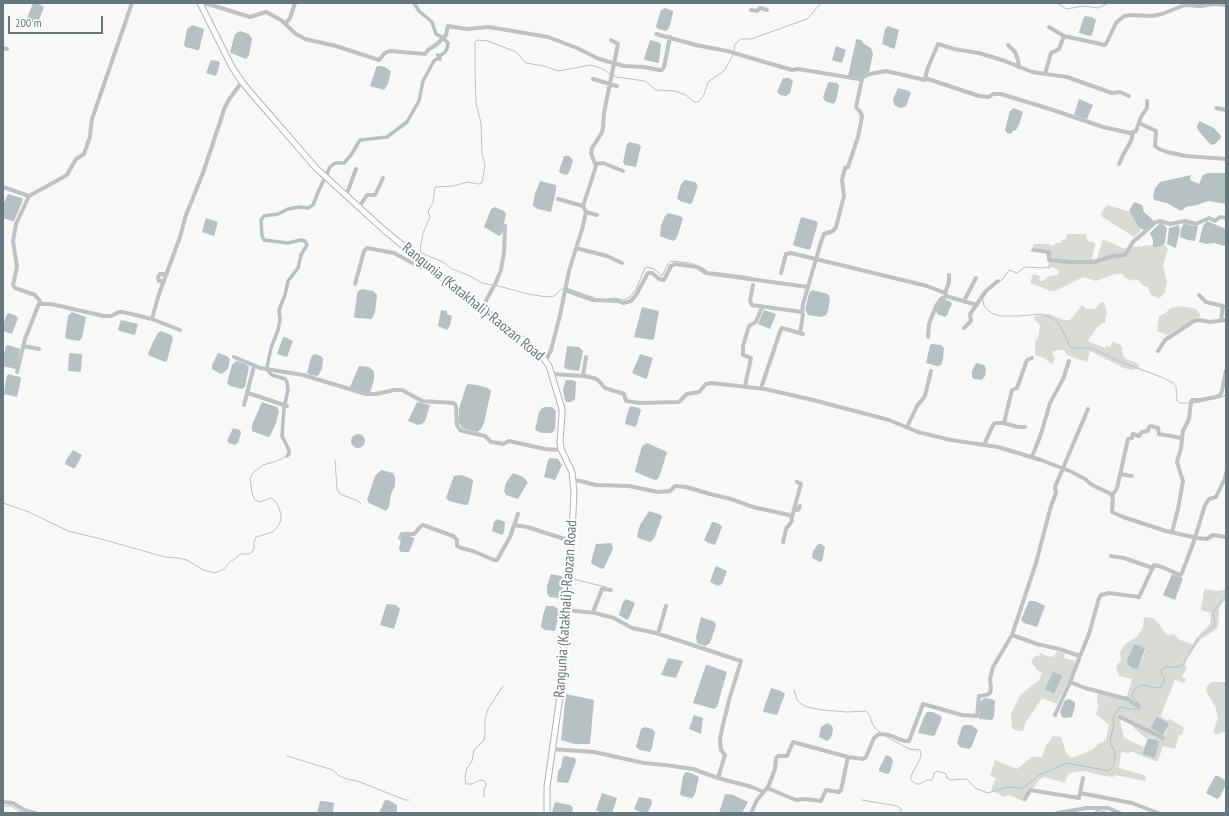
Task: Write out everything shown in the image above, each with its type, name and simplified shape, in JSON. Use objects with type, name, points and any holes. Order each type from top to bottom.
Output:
[{"type":"main road","name":"Rangunia (Katakhali)-Raozan Road","points":[[200,4],[229,62],[242,82],[328,180],[384,230],[528,344],[546,360],[552,374],[562,408],[560,440],[561,450],[571,468],[574,492],[562,682],[552,749],[547,813]]},
{"type":"street","points":[[17,372],[25,339],[40,301],[38,297],[15,288],[14,285],[17,267],[15,261],[16,253],[13,234],[16,224],[29,196],[67,175],[76,159],[84,154],[90,137],[92,119],[132,3]]},
{"type":"street","points":[[286,23],[290,18],[295,3]]},
{"type":"street","points":[[200,4],[208,4],[250,17],[266,12],[286,23],[296,34],[305,39],[336,46],[377,59],[380,59],[386,53],[390,52],[424,55],[444,38],[447,34],[447,27],[449,26],[467,29],[484,27],[548,37],[599,59],[624,66],[662,70],[666,60],[670,37]]},
{"type":"street","points":[[1049,27],[1064,36],[1105,45],[1108,42],[1116,23],[1124,16],[1152,16],[1162,14],[1184,4],[1200,6],[1214,4],[1226,5]]},
{"type":"street","points":[[751,10],[757,11],[760,8],[767,10]]},
{"type":"street","points":[[656,34],[792,70],[798,69],[849,79],[862,79],[870,74],[886,71],[925,80],[925,78],[979,96],[989,97],[993,94],[1001,94],[1103,127],[1133,133]]},
{"type":"street","points":[[1044,74],[1051,54],[1059,49],[1064,36]]},
{"type":"street","points":[[546,360],[555,333],[586,212],[583,206],[596,166],[591,153],[592,148],[603,129],[604,113],[618,44],[611,40]]},
{"type":"street","points":[[925,78],[938,44],[954,49],[979,53],[1032,72],[1067,77],[1112,93],[1120,92],[1129,96]]},
{"type":"street","points":[[1008,45],[1015,52],[1019,67]]},
{"type":"street","points":[[593,79],[617,86]]},
{"type":"street","points":[[761,388],[780,329],[782,328],[801,333],[804,314],[802,312],[803,304],[823,236],[826,233],[833,231],[840,215],[844,196],[842,180],[845,168],[848,167],[858,138],[862,117],[861,113],[856,107],[862,79]]},
{"type":"street","points":[[152,319],[180,237],[188,208],[193,200],[226,107],[230,98],[242,82]]},
{"type":"street","points":[[1119,164],[1131,141],[1133,133],[1136,131],[1142,114],[1147,108],[1148,101]]},
{"type":"street","points":[[1216,108],[1226,110]]},
{"type":"street","points":[[1139,123],[1156,131],[1155,146],[1159,149],[1186,156],[1226,158]]},
{"type":"street","points":[[595,164],[603,164],[624,171]]},
{"type":"street","points":[[346,196],[356,169]]},
{"type":"street","points":[[359,207],[366,195],[375,195],[383,178]]},
{"type":"street","points":[[3,187],[29,196]]},
{"type":"street","points":[[558,199],[583,206]]},
{"type":"street","points":[[586,212],[597,215]]},
{"type":"street","points":[[1034,250],[1049,252],[1049,260],[1095,262],[1113,256],[1125,255],[1133,242],[1156,222],[1160,221],[1170,224],[1186,221],[1196,224],[1209,218],[1217,221],[1220,217],[1226,218]]},
{"type":"street","points":[[482,308],[501,270],[504,253],[504,226]]},
{"type":"street","points":[[355,284],[364,251],[367,248],[394,253],[420,267],[423,267],[426,264]]},
{"type":"street","points":[[576,248],[614,258],[622,263]]},
{"type":"street","points":[[781,273],[786,254],[798,254],[927,286],[977,305]]},
{"type":"street","points":[[565,290],[593,300],[618,301],[623,303],[630,301],[636,296],[648,273],[652,273],[663,280],[671,266],[675,264],[697,267],[706,273],[808,288]]},
{"type":"street","points":[[164,281],[159,281],[158,277],[160,274],[167,274]]},
{"type":"street","points":[[928,337],[929,324],[936,306],[940,299],[946,294],[949,275]]},
{"type":"street","points":[[964,301],[976,278]]},
{"type":"street","points":[[964,328],[971,321],[970,314],[986,291],[998,281]]},
{"type":"street","points":[[753,284],[750,303],[754,306],[802,312]]},
{"type":"street","points":[[1158,351],[1165,340],[1194,321],[1199,320],[1210,322],[1224,320],[1223,306],[1206,302],[1199,295]]},
{"type":"street","points":[[39,304],[51,304],[104,316],[111,316],[119,312],[152,319],[180,330]]},
{"type":"street","points":[[746,386],[751,358],[743,355],[743,346],[749,326],[756,322],[762,307]]},
{"type":"street","points":[[24,346],[39,349]]},
{"type":"street","points":[[234,357],[254,366],[303,375],[366,394],[402,390],[422,401],[454,403],[456,406],[457,424],[460,430],[485,436],[491,442],[498,444],[503,444],[509,441],[545,449],[561,450]]},
{"type":"street","points":[[583,376],[586,357]]},
{"type":"street","points":[[1004,423],[1012,390],[1017,388],[1027,360],[1032,358]]},
{"type":"street","points":[[1032,457],[1041,434],[1050,403],[1063,379],[1069,361]]},
{"type":"street","points":[[244,405],[254,366]]},
{"type":"street","points":[[1172,532],[1183,482],[1177,464],[1183,431],[1188,419],[1192,400],[1216,398],[1220,395],[1226,370]]},
{"type":"street","points":[[907,427],[917,406],[925,396],[931,371]]},
{"type":"street","points":[[552,374],[594,378],[598,380],[605,388],[624,394],[626,401],[640,403],[680,401],[687,394],[701,391],[708,383],[761,388],[813,400],[878,417],[918,432],[951,440],[998,447],[1032,457],[1063,468],[1111,494],[1113,498],[1112,510],[1114,513],[1195,538],[1207,539],[1213,535],[1226,537]]},
{"type":"street","points":[[248,392],[287,406]]},
{"type":"street","points":[[751,813],[757,800],[765,790],[775,769],[776,758],[778,756],[787,756],[793,742],[848,757],[864,759],[874,738],[879,734],[889,735],[904,741],[909,741],[923,704],[962,715],[976,717],[979,696],[990,693],[990,679],[993,667],[1012,635],[1036,564],[1051,506],[1056,494],[1055,487],[1088,409]]},
{"type":"street","points":[[984,445],[993,425],[995,424],[1004,423],[1018,427],[1026,427]]},
{"type":"street","points":[[1111,494],[1114,493],[1117,488],[1128,439],[1132,438],[1133,434],[1139,436],[1142,432],[1148,431],[1149,427],[1151,426],[1158,428],[1158,434],[1160,435],[1182,438]]},
{"type":"street","points":[[1120,474],[1132,476]]},
{"type":"street","points":[[1055,715],[1089,634],[1099,598],[1104,594],[1109,593],[1139,597],[1154,565],[1180,575],[1185,566],[1195,538],[1205,505],[1209,499],[1216,497],[1224,487],[1226,474]]},
{"type":"street","points":[[573,480],[596,484],[628,486],[658,492],[670,490],[675,486],[686,487],[792,517]]},
{"type":"street","points":[[783,542],[786,529],[792,521],[801,484],[798,482]]},
{"type":"street","points":[[795,509],[798,510],[800,506]]},
{"type":"street","points":[[400,538],[402,534],[414,534],[423,525],[453,536],[457,540],[457,546],[461,548],[497,560],[510,537],[518,514]]},
{"type":"street","points":[[514,525],[527,527],[572,541]]},
{"type":"street","points":[[1112,556],[1124,558],[1153,568]]},
{"type":"street","points":[[593,612],[602,589],[611,590]]},
{"type":"street","points":[[658,634],[666,606]]},
{"type":"street","points":[[566,610],[593,612],[617,619],[636,629],[647,630],[741,661],[728,700],[722,729],[721,750],[725,755],[718,778]]},
{"type":"street","points":[[1012,635],[1037,644],[1080,656]]},
{"type":"street","points":[[1070,682],[1085,688],[1127,700],[1138,706]]},
{"type":"street","points":[[1120,718],[1163,738]]},
{"type":"street","points":[[552,749],[594,752],[644,763],[665,764],[693,769],[718,778],[765,790],[796,800],[806,799],[821,801],[826,790],[840,792],[848,757]]},
{"type":"street","points":[[1025,799],[1030,790],[1078,798],[1083,778]]},
{"type":"street","points":[[1080,793],[1132,802],[1158,813]]},
{"type":"street","points":[[3,802],[14,803],[24,810],[35,813]]},
{"type":"street","points":[[1057,813],[1087,808],[1108,808],[1120,813]]},
{"type":"shaded area","points":[[33,3],[37,3],[44,7],[38,22],[35,23],[27,20]]},
{"type":"shaded area","points":[[665,8],[673,11],[669,28],[666,31],[658,29],[656,26],[661,10]]},
{"type":"shaded area","points":[[1084,17],[1092,17],[1096,20],[1092,35],[1090,36],[1079,33]]},
{"type":"shaded area","points":[[192,25],[204,29],[199,50],[186,47],[184,45],[187,29]]},
{"type":"shaded area","points":[[888,26],[899,30],[894,49],[882,44],[885,29]]},
{"type":"shaded area","points":[[240,31],[249,34],[252,39],[249,55],[246,59],[230,52],[235,34]]},
{"type":"shaded area","points":[[650,40],[661,44],[658,63],[644,59]]},
{"type":"shaded area","points":[[856,40],[861,40],[864,44],[871,48],[873,54],[869,72],[859,77],[848,76]]},
{"type":"shaded area","points":[[836,46],[846,50],[842,63],[832,60]]},
{"type":"shaded area","points":[[211,60],[218,61],[220,63],[215,76],[206,73]]},
{"type":"shaded area","points":[[377,66],[391,71],[388,84],[384,90],[370,86]]},
{"type":"shaded area","points":[[783,78],[789,78],[793,81],[790,93],[786,96],[780,95],[777,92]]},
{"type":"shaded area","points":[[829,82],[837,83],[839,86],[836,101],[833,104],[825,101],[823,97]]},
{"type":"shaded area","points":[[898,88],[911,93],[906,106],[900,108],[894,105],[893,99]]},
{"type":"shaded area","points":[[1079,99],[1093,105],[1087,119],[1074,115]]},
{"type":"shaded area","points":[[1014,108],[1023,112],[1019,125],[1011,134],[1007,133],[1005,130],[1010,111]]},
{"type":"shaded area","points":[[1199,121],[1214,128],[1221,136],[1215,144],[1212,145],[1209,143],[1198,130],[1197,127]]},
{"type":"shaded area","points":[[629,142],[641,146],[636,167],[625,165],[623,162],[627,144]]},
{"type":"shaded area","points":[[564,156],[569,156],[573,160],[570,170],[566,175],[560,173],[559,171]]},
{"type":"shaded area","points":[[1208,173],[1226,173],[1226,204],[1208,201],[1186,207],[1181,211],[1167,203],[1154,200],[1153,197],[1155,188],[1160,182],[1191,175],[1190,180],[1199,184],[1203,175]]},
{"type":"shaded area","points":[[685,180],[695,182],[698,186],[692,203],[690,204],[680,201],[677,198],[681,184]]},
{"type":"shaded area","points":[[540,181],[556,185],[551,212],[538,209],[533,206],[535,194]]},
{"type":"shaded area","points":[[8,194],[22,198],[23,200],[14,221],[3,218],[3,205]]},
{"type":"shaded area","points":[[1134,202],[1142,205],[1144,212],[1154,221],[1145,231],[1139,227],[1129,211]]},
{"type":"shaded area","points":[[1107,205],[1128,211],[1132,214],[1141,229],[1140,231],[1134,237],[1101,216],[1102,211]]},
{"type":"shaded area","points":[[495,207],[504,211],[506,214],[502,234],[499,236],[484,227],[491,209]]},
{"type":"shaded area","points":[[668,213],[683,218],[676,239],[673,241],[660,236],[661,225]]},
{"type":"shaded area","points":[[801,217],[816,221],[818,223],[810,250],[793,245]]},
{"type":"shaded area","points":[[206,218],[218,222],[214,236],[202,232]]},
{"type":"shaded area","points":[[1207,221],[1226,229],[1226,244],[1224,246],[1214,243],[1206,244],[1199,242],[1203,226]]},
{"type":"shaded area","points":[[1160,223],[1167,228],[1165,242],[1163,245],[1153,247],[1153,240],[1150,233]]},
{"type":"shaded area","points":[[1184,223],[1198,226],[1195,241],[1180,237],[1181,229]]},
{"type":"shaded area","points":[[1179,225],[1180,231],[1175,248],[1167,244],[1169,228]]},
{"type":"shaded area","points":[[1067,234],[1086,234],[1087,241],[1094,242],[1095,244],[1092,259],[1097,259],[1103,239],[1122,248],[1153,245],[1153,247],[1157,247],[1164,244],[1168,249],[1163,265],[1167,282],[1165,292],[1159,299],[1150,294],[1148,287],[1144,286],[1138,280],[1135,279],[1131,281],[1124,277],[1123,274],[1115,274],[1096,281],[1083,277],[1055,291],[1051,291],[1030,283],[1033,274],[1040,276],[1039,280],[1042,281],[1049,276],[1058,275],[1059,271],[1053,267],[1048,269],[1049,263],[1046,254],[1042,249],[1035,252],[1030,252],[1034,244],[1048,244],[1053,246],[1056,243],[1061,243],[1061,240],[1066,239]]},
{"type":"shaded area","points":[[362,289],[373,291],[377,295],[375,312],[372,319],[354,317],[358,291]]},
{"type":"shaded area","points":[[812,290],[828,294],[830,298],[828,311],[826,315],[822,317],[808,315],[805,310],[809,293]]},
{"type":"shaded area","points":[[943,298],[952,304],[945,317],[937,314],[936,310]]},
{"type":"shaded area","points":[[1101,302],[1104,302],[1107,312],[1105,323],[1102,323],[1095,330],[1088,341],[1105,348],[1106,346],[1110,347],[1113,341],[1122,346],[1123,356],[1128,360],[1137,363],[1140,366],[1139,368],[1132,370],[1124,368],[1090,351],[1087,362],[1066,354],[1064,350],[1052,352],[1055,358],[1052,365],[1044,358],[1035,355],[1035,341],[1038,338],[1040,325],[1035,320],[1035,316],[1049,314],[1064,320],[1070,320],[1082,305],[1086,309],[1095,309]]},
{"type":"shaded area","points":[[1181,306],[1196,309],[1201,316],[1167,335],[1157,331],[1159,316],[1171,308]]},
{"type":"shaded area","points":[[642,307],[659,311],[654,339],[652,340],[634,337]]},
{"type":"shaded area","points":[[441,310],[447,311],[447,314],[452,316],[447,330],[438,326]]},
{"type":"shaded area","points":[[764,310],[776,314],[770,329],[758,324]]},
{"type":"shaded area","points":[[72,312],[86,317],[82,338],[79,341],[67,339],[65,337],[68,316]]},
{"type":"shaded area","points":[[9,313],[18,318],[12,334],[3,331],[3,325],[7,314]]},
{"type":"shaded area","points":[[121,320],[138,324],[135,335],[119,331],[118,329]]},
{"type":"shaded area","points":[[161,331],[171,335],[173,338],[167,361],[165,362],[148,354],[158,333]]},
{"type":"shaded area","points":[[283,337],[293,341],[287,357],[277,354]]},
{"type":"shaded area","points":[[8,345],[20,349],[17,367],[15,369],[3,366],[4,354],[6,346]]},
{"type":"shaded area","points":[[930,345],[941,345],[944,348],[941,365],[937,366],[926,363]]},
{"type":"shaded area","points":[[567,346],[579,347],[583,351],[579,371],[566,369],[564,367]]},
{"type":"shaded area","points":[[70,353],[82,355],[81,371],[68,370]]},
{"type":"shaded area","points":[[218,353],[227,356],[230,359],[228,369],[221,374],[212,369],[212,365]]},
{"type":"shaded area","points":[[314,354],[321,356],[323,359],[322,369],[318,376],[307,373],[311,357]]},
{"type":"shaded area","points":[[640,354],[653,358],[646,379],[632,373]]},
{"type":"shaded area","points":[[236,361],[249,367],[245,387],[242,389],[230,386],[227,383],[232,365]]},
{"type":"shaded area","points":[[976,363],[984,365],[986,368],[985,376],[982,380],[974,379],[972,377],[972,371]]},
{"type":"shaded area","points":[[359,366],[369,367],[374,371],[374,380],[370,392],[368,393],[350,387]]},
{"type":"shaded area","points":[[8,374],[20,377],[21,379],[17,397],[4,394]]},
{"type":"shaded area","points":[[566,380],[576,382],[575,399],[571,402],[565,401],[563,389]]},
{"type":"shaded area","points":[[468,384],[488,388],[491,391],[484,423],[481,429],[477,432],[462,428],[459,423],[459,409],[466,386]]},
{"type":"shaded area","points":[[262,402],[277,407],[279,411],[276,423],[270,436],[268,437],[252,431],[252,425]]},
{"type":"shaded area","points":[[417,402],[430,405],[425,421],[418,425],[408,421]]},
{"type":"shaded area","points":[[630,406],[641,410],[635,427],[625,424]]},
{"type":"shaded area","points":[[545,407],[552,407],[556,411],[555,429],[552,433],[542,433],[535,430],[539,412]]},
{"type":"shaded area","points":[[233,428],[240,430],[241,433],[238,443],[235,445],[227,441]]},
{"type":"shaded area","points":[[355,434],[361,434],[365,438],[365,444],[361,448],[355,448],[351,444],[351,438]]},
{"type":"shaded area","points":[[647,443],[667,452],[658,479],[655,480],[635,472],[642,446]]},
{"type":"shaded area","points":[[73,450],[82,455],[75,468],[65,464]]},
{"type":"shaded area","points":[[550,458],[558,459],[562,465],[555,480],[544,477],[548,460]]},
{"type":"shaded area","points":[[381,470],[393,473],[395,477],[395,486],[391,494],[389,507],[386,511],[369,503],[367,500],[375,476]]},
{"type":"shaded area","points":[[513,473],[523,477],[528,482],[518,499],[506,495],[504,491],[506,483]]},
{"type":"shaded area","points":[[462,475],[473,480],[469,502],[467,505],[449,501],[446,498],[454,476]]},
{"type":"shaded area","points":[[649,511],[661,515],[662,517],[654,539],[650,542],[638,538],[637,536],[640,525]]},
{"type":"shaded area","points":[[497,519],[505,522],[504,532],[502,535],[492,531],[494,522]]},
{"type":"shaded area","points":[[712,522],[721,525],[722,527],[715,545],[704,540]]},
{"type":"shaded area","points":[[407,535],[414,538],[414,540],[409,552],[401,552],[399,549],[401,539],[403,536]]},
{"type":"shaded area","points":[[611,543],[613,547],[612,551],[604,568],[602,569],[592,564],[591,562],[596,544]]},
{"type":"shaded area","points":[[818,544],[825,547],[822,561],[820,562],[812,558],[813,551]]},
{"type":"shaded area","points":[[716,566],[727,571],[722,584],[718,586],[710,582]]},
{"type":"shaded area","points":[[551,574],[565,577],[561,597],[549,597],[547,593],[547,586]]},
{"type":"shaded area","points":[[1172,574],[1183,578],[1175,600],[1163,595]]},
{"type":"shaded area","points":[[1204,589],[1219,591],[1226,589],[1226,600],[1219,608],[1218,628],[1201,639],[1189,656],[1185,663],[1187,668],[1182,676],[1186,679],[1184,683],[1175,680],[1162,712],[1161,717],[1167,720],[1170,719],[1184,728],[1182,735],[1179,735],[1175,749],[1163,746],[1158,761],[1130,751],[1129,753],[1121,752],[1119,768],[1144,775],[1146,778],[1145,781],[1115,775],[1114,777],[1104,776],[1084,771],[1068,774],[1065,783],[1044,777],[1039,780],[1033,789],[1030,790],[1025,802],[1009,795],[1004,797],[991,790],[996,778],[990,776],[995,760],[1017,769],[1032,757],[1042,757],[1046,746],[1053,736],[1061,737],[1066,753],[1072,758],[1092,750],[1098,744],[1106,740],[1109,725],[1096,714],[1099,705],[1097,703],[1098,693],[1127,696],[1132,679],[1119,676],[1116,666],[1121,661],[1120,652],[1126,643],[1137,637],[1143,627],[1144,617],[1153,618],[1167,635],[1174,634],[1180,640],[1193,644],[1196,638],[1210,624],[1211,613],[1201,610]],"holes":[[[1136,644],[1145,649],[1145,652],[1139,667],[1132,668],[1127,664],[1127,660],[1133,646]],[[1125,717],[1135,729],[1147,739],[1149,737],[1159,741],[1142,754],[1144,747],[1124,738],[1120,721]],[[1155,718],[1168,723],[1165,734],[1151,728]]]},
{"type":"shaded area","points":[[626,599],[635,603],[627,620],[619,615],[623,602]]},
{"type":"shaded area","points":[[1029,601],[1035,601],[1045,606],[1037,627],[1024,623],[1021,620]]},
{"type":"shaded area","points":[[387,604],[396,605],[400,609],[394,629],[380,625]]},
{"type":"shaded area","points":[[546,606],[553,606],[560,610],[555,631],[545,630],[541,627]]},
{"type":"shaded area","points":[[701,617],[715,622],[716,626],[710,643],[705,646],[697,643],[696,637]]},
{"type":"shaded area","points":[[1134,644],[1145,649],[1138,669],[1132,668],[1127,664],[1127,660]]},
{"type":"shaded area","points":[[1057,651],[1065,654],[1064,658],[1072,659],[1075,662],[1073,670],[1057,704],[1042,698],[1026,722],[1023,731],[1015,730],[1012,728],[1011,714],[1020,695],[1039,680],[1042,673],[1037,670],[1031,662],[1035,656],[1039,656],[1040,653],[1054,657]]},
{"type":"shaded area","points":[[668,658],[683,661],[676,678],[661,675]]},
{"type":"shaded area","points":[[706,665],[727,672],[717,707],[714,709],[693,703]]},
{"type":"shaded area","points":[[1053,672],[1062,676],[1054,694],[1045,689]]},
{"type":"shaded area","points":[[1211,682],[1226,682],[1226,731],[1216,735],[1213,732],[1218,718],[1216,708],[1206,691],[1207,686]]},
{"type":"shaded area","points":[[771,688],[785,694],[777,715],[763,711]]},
{"type":"shaded area","points":[[566,694],[594,700],[590,744],[575,744],[561,740]]},
{"type":"shaded area","points":[[984,698],[995,701],[994,716],[992,720],[979,719],[980,702]]},
{"type":"shaded area","points":[[1069,699],[1075,702],[1072,717],[1062,717],[1060,712],[1064,702]]},
{"type":"shaded area","points":[[927,712],[933,712],[942,718],[935,735],[933,736],[918,733]]},
{"type":"shaded area","points":[[694,715],[703,718],[701,734],[689,729]]},
{"type":"shaded area","points":[[1156,717],[1169,724],[1163,735],[1151,728]]},
{"type":"shaded area","points":[[827,723],[833,728],[832,735],[827,741],[819,737],[821,727]]},
{"type":"shaded area","points":[[964,725],[971,725],[978,730],[972,746],[969,749],[960,747],[957,743]]},
{"type":"shaded area","points":[[645,727],[652,729],[655,732],[650,752],[640,750],[636,747],[641,729]]},
{"type":"shaded area","points":[[1148,738],[1159,742],[1155,758],[1142,754]]},
{"type":"shaded area","points":[[886,755],[891,757],[893,761],[890,772],[887,774],[879,771]]},
{"type":"shaded area","points":[[563,757],[575,758],[576,761],[568,783],[557,782],[558,771],[561,767]]},
{"type":"shaded area","points":[[686,772],[699,777],[695,794],[692,798],[682,796],[680,794],[683,776]]},
{"type":"shaded area","points":[[1215,776],[1218,776],[1226,781],[1220,797],[1217,799],[1206,793]]},
{"type":"shaded area","points":[[602,793],[617,798],[612,813],[602,813],[596,810]]},
{"type":"shaded area","points":[[725,794],[733,795],[748,802],[742,813],[719,813]]},
{"type":"shaded area","points":[[639,797],[651,799],[652,803],[648,813],[642,813],[634,809]]},
{"type":"shaded area","points":[[385,800],[397,805],[397,813],[379,813]]},
{"type":"shaded area","points":[[320,801],[334,803],[333,813],[317,813]]},
{"type":"shaded area","points":[[555,802],[570,805],[573,808],[572,813],[552,813]]},
{"type":"waterway","points":[[287,456],[289,454],[289,450],[282,436],[284,408],[288,390],[287,382],[285,379],[272,375],[267,367],[271,348],[278,330],[280,320],[279,310],[285,295],[288,281],[298,268],[301,255],[307,245],[305,241],[301,240],[288,243],[264,240],[262,236],[261,220],[264,216],[278,214],[288,209],[299,207],[308,208],[313,205],[330,167],[335,163],[344,163],[360,140],[387,137],[407,122],[419,101],[423,81],[434,61],[447,49],[448,43],[436,34],[432,22],[419,11],[414,3]]},
{"type":"waterway","points":[[734,52],[735,44],[741,39],[751,39],[807,19],[821,3]]},
{"type":"waterway","points":[[1052,3],[1059,4],[1066,9],[1084,6],[1098,8],[1108,3]]},
{"type":"waterway","points":[[492,285],[482,283],[468,275],[452,269],[443,262],[421,253],[420,250],[423,233],[430,217],[428,211],[433,203],[435,187],[454,186],[467,182],[482,183],[485,165],[482,154],[481,123],[476,103],[475,42],[477,40],[488,41],[516,52],[526,63],[544,66],[558,71],[591,65],[603,69],[610,74]]},
{"type":"waterway","points":[[613,75],[616,77],[645,81],[656,90],[675,91],[686,95],[694,102],[698,102],[704,95],[708,82],[724,71],[733,55]]},
{"type":"waterway","points":[[608,299],[615,298],[623,300],[630,297],[636,289],[645,268],[647,267],[654,269],[662,276],[671,261],[690,263],[706,270]]},
{"type":"waterway","points":[[999,282],[1009,270],[1017,273],[1025,267],[1049,267]]},
{"type":"waterway","points":[[712,272],[751,277]]},
{"type":"waterway","points":[[495,285],[528,294],[547,297],[554,296],[563,288]]},
{"type":"waterway","points":[[566,288],[595,298]]},
{"type":"waterway","points":[[983,300],[984,306],[993,314],[1001,316],[1043,314],[1051,317],[1059,324],[1070,346],[1074,348],[1092,348],[1121,362],[1161,377],[1173,383],[1176,387],[1177,401],[1180,403],[1189,403]]},
{"type":"waterway","points":[[1219,398],[1226,395]]},
{"type":"waterway","points":[[1192,403],[1201,402]]},
{"type":"waterway","points":[[3,503],[29,512],[68,531],[165,557],[187,560],[203,570],[215,573],[224,569],[241,554],[249,554],[252,552],[256,537],[273,532],[278,526],[281,520],[281,514],[277,503],[271,498],[260,502],[255,500],[252,493],[250,478],[254,472],[263,465],[287,456]]},
{"type":"waterway","points":[[335,460],[337,489],[340,494],[358,501],[361,504]]},
{"type":"waterway","points":[[573,579],[606,587]]},
{"type":"waterway","points":[[887,737],[909,749],[920,750],[920,759],[911,776],[911,780],[916,784],[927,780],[932,780],[934,773],[938,771],[946,774],[947,778],[951,780],[967,779],[975,788],[988,793],[1006,787],[1023,788],[1039,775],[1067,763],[1109,771],[1114,765],[1115,752],[1110,742],[1114,722],[1113,718],[1120,707],[1140,709],[1140,705],[1132,696],[1134,690],[1142,685],[1157,688],[1161,687],[1164,681],[1164,677],[1161,673],[1162,669],[1165,667],[1182,666],[1197,640],[1215,625],[1213,613],[1221,601],[1226,598]]},
{"type":"waterway","points":[[484,797],[486,783],[480,780],[472,784],[466,784],[465,777],[467,768],[472,761],[474,750],[484,740],[485,719],[488,709],[503,686]]},
{"type":"waterway","points":[[794,690],[797,700],[807,707],[847,712],[866,711],[875,728],[881,733]]},
{"type":"waterway","points":[[3,752],[3,767]]},
{"type":"waterway","points":[[287,756],[333,770],[338,775],[347,779],[360,782],[405,800],[409,800]]},
{"type":"waterway","points":[[862,800],[897,806],[900,808],[902,813]]},
{"type":"waterway","points":[[3,806],[11,806],[23,813]]},
{"type":"waterway","points":[[1096,810],[1111,813]]}]
